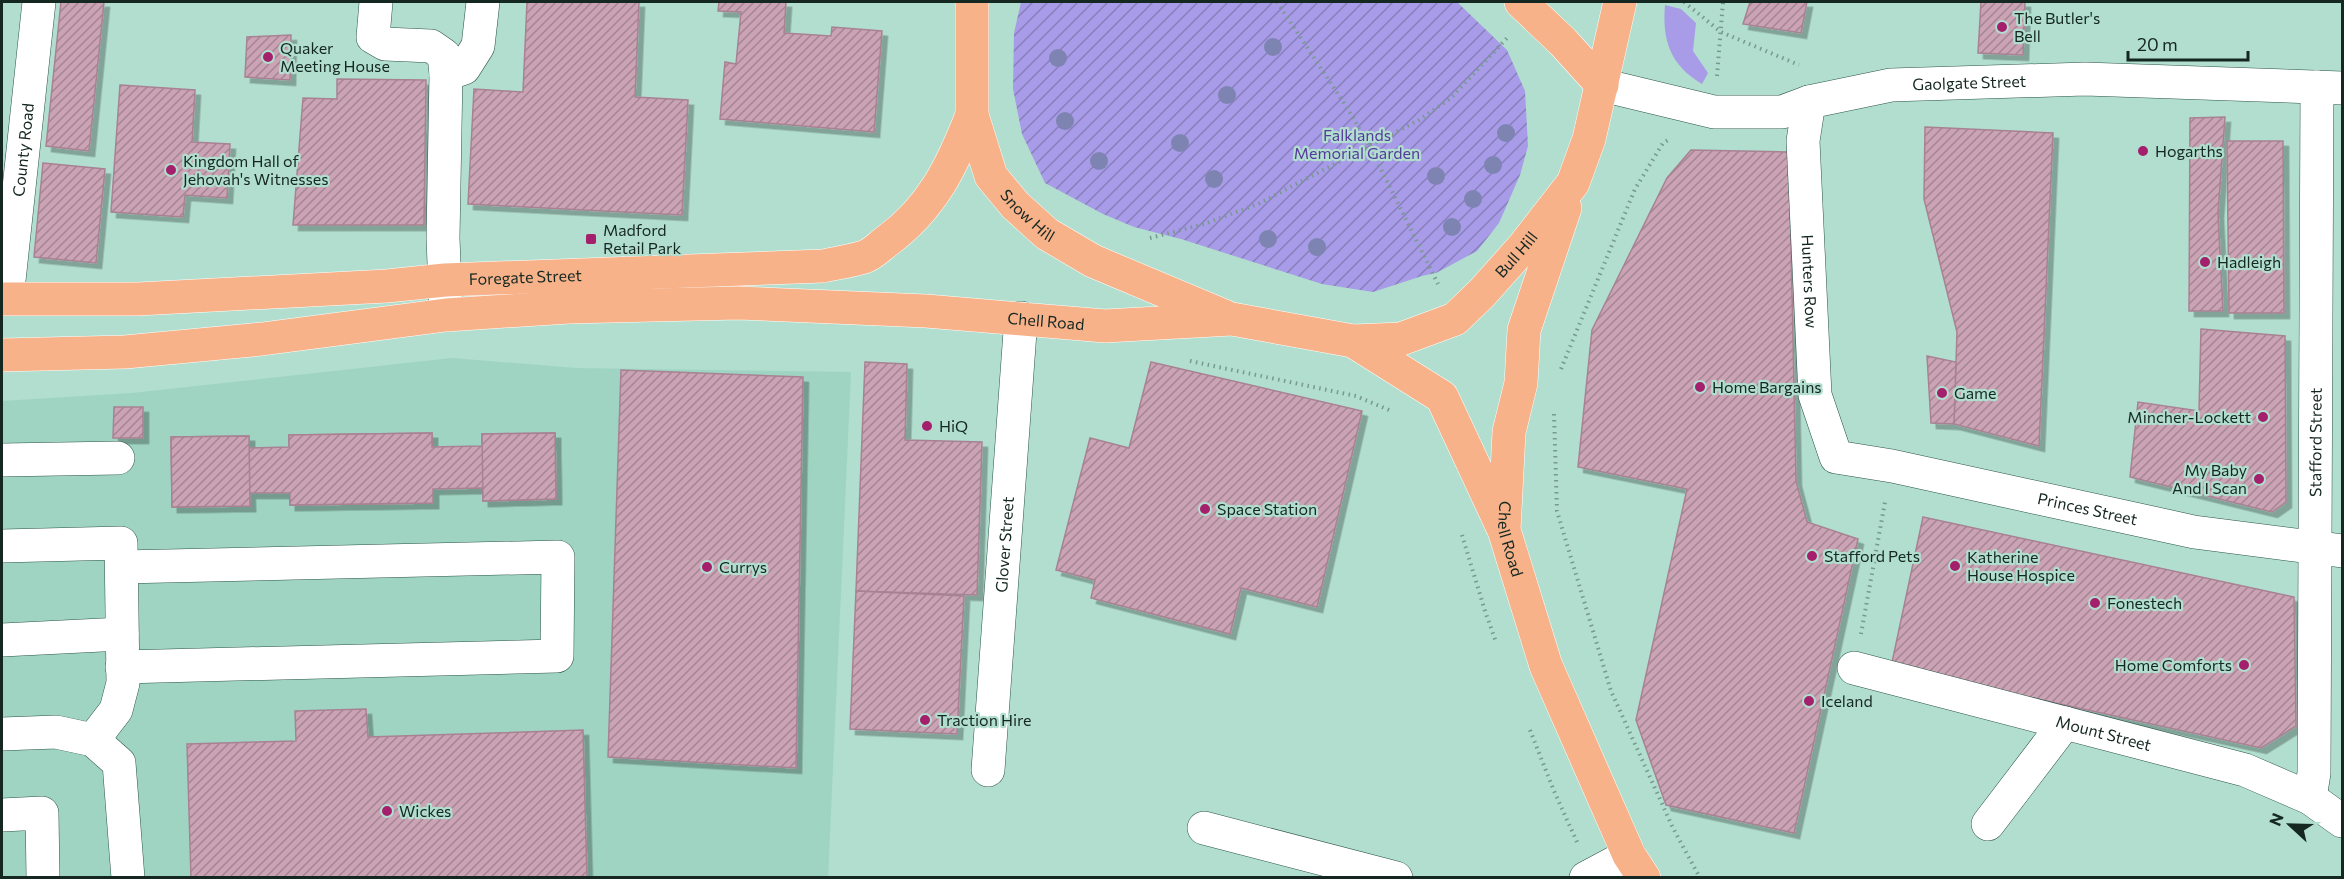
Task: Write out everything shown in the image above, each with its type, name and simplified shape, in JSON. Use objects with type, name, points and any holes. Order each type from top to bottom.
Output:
[{"type":"highway","name":"Snow Hill","points":[[972,2],[972,115],[991,176],[1015,205],[1047,234],[1093,261],[1232,319]]},
{"type":"highway","points":[[1521,2],[1563,42],[1602,85]]},
{"type":"highway","name":"Bull Hill","points":[[1353,341],[1401,339],[1455,319],[1524,246],[1573,183],[1589,139],[1620,2]]},
{"type":"highway","name":"Foregate Street","points":[[4,299],[138,299],[387,286],[445,280],[823,266],[867,256],[905,226],[936,191],[953,162],[972,115]]},
{"type":"highway","name":"Chell Road","points":[[1573,183],[1524,330],[1521,383],[1509,432],[1504,530],[1546,666],[1636,866]]},
{"type":"highway","name":"Foregate Street","points":[[2,356],[125,352],[262,339],[446,315],[569,307],[738,303]]},
{"type":"highway","name":"Chell Road","points":[[738,303],[926,311],[1105,326],[1232,319],[1353,341]]},
{"type":"highway","points":[[1353,341],[1442,397],[1504,530]]},
{"type":"street","name":"County Road","points":[[4,299],[39,2]]},
{"type":"street","points":[[376,2],[373,37],[385,44],[431,46],[444,55],[447,74],[443,238],[446,315]]},
{"type":"street","points":[[447,74],[464,68],[478,46],[483,2]]},
{"type":"street","name":"Gaolgate Street","points":[[1602,85],[1714,112],[1782,112],[1809,102],[1891,85],[2085,79],[2330,87]]},
{"type":"street","name":"Stafford Street","points":[[2310,798],[2314,773],[2329,550],[2330,87]]},
{"type":"street","name":"Hunters Row","points":[[1809,102],[1803,141],[1815,395],[1836,457]]},
{"type":"street","name":"Glover Street","points":[[988,770],[1021,318]]},
{"type":"street","name":"Princes Street","points":[[1836,457],[1892,466],[2194,531],[2329,550]]},
{"type":"street","points":[[2,460],[118,458]]},
{"type":"street","points":[[2,546],[122,543],[123,682],[116,710],[93,740]]},
{"type":"street","points":[[122,567],[558,557],[557,656],[122,667]]},
{"type":"street","points":[[2,640],[122,634]]},
{"type":"street","name":"Mount Street","points":[[1854,668],[2245,770],[2310,798],[2343,821]]},
{"type":"street","points":[[1988,824],[2065,723]]},
{"type":"street","points":[[2,734],[56,732],[93,740],[119,763],[128,878]]},
{"type":"street","points":[[2,815],[42,813],[43,878]]},
{"type":"street","points":[[1204,828],[1396,878]]},
{"type":"street","points":[[1586,878],[1636,866]]},
{"type":"path","points":[[1277,2],[1346,106],[1370,147],[1439,287]]},
{"type":"path","points":[[1684,2],[1721,33],[1808,68],[1809,102]]},
{"type":"path","points":[[1721,33],[1723,2]]},
{"type":"path","points":[[1150,238],[1204,224],[1258,204],[1419,120],[1451,98],[1508,37]]},
{"type":"path","points":[[1557,379],[1635,189],[1663,143],[1714,112]]},
{"type":"path","points":[[1189,361],[1356,396],[1394,413]]},
{"type":"path","points":[[1554,412],[1557,511],[1611,691],[1673,828],[1700,878]]},
{"type":"path","points":[[1854,668],[1892,466]]},
{"type":"shaded area","points":[[452,358],[576,368],[851,372],[828,877],[2,878],[2,401],[132,393]]},
{"type":"green space","name":"Falklands Memorial Garden","points":[[1021,2],[1457,2],[1507,50],[1525,91],[1528,146],[1520,175],[1499,223],[1477,251],[1436,273],[1373,292],[1322,284],[1181,239],[1134,227],[1103,214],[1045,183],[1022,134],[1013,89],[1014,33]]},
{"type":"green space","points":[[1665,5],[1681,9],[1696,23],[1693,51],[1708,73],[1702,84],[1682,69],[1670,50],[1665,29]]},
{"type":"building","points":[[61,2],[104,2],[89,151],[46,146]]},
{"type":"building","points":[[527,2],[639,2],[635,97],[688,100],[682,215],[468,204],[474,89],[523,92]]},
{"type":"building","points":[[719,2],[786,2],[784,33],[831,36],[832,27],[882,31],[874,132],[720,119],[725,62],[736,64],[741,12],[718,11]]},
{"type":"building","points":[[1750,2],[1807,2],[1801,33],[1743,24]]},
{"type":"building","name":"The Butler's Bell","points":[[1981,2],[2025,2],[2023,55],[1978,53]]},
{"type":"building","name":"Quaker Meeting House","points":[[291,35],[290,80],[245,77],[247,37]]},
{"type":"building","points":[[337,79],[426,80],[424,225],[293,225],[303,98],[337,99]]},
{"type":"building","name":"Kingdom Hall of Jehovah's Witnesses","points":[[120,85],[195,90],[192,142],[230,144],[227,198],[185,195],[183,217],[111,212]]},
{"type":"building","name":"Hadleigh","points":[[2225,117],[2218,213],[2223,311],[2189,311],[2190,118]]},
{"type":"building","points":[[1925,127],[2053,133],[2039,446],[1954,424],[1957,332],[1924,199]]},
{"type":"building","points":[[2227,141],[2283,141],[2284,313],[2229,313]]},
{"type":"building","points":[[1691,150],[1789,152],[1796,481],[1807,522],[1858,539],[1794,833],[1666,805],[1636,720],[1687,489],[1578,467],[1592,330],[1667,178]]},
{"type":"building","points":[[43,163],[105,169],[96,263],[34,257]]},
{"type":"building","points":[[2201,329],[2285,336],[2286,502],[2272,512],[2130,477],[2138,402],[2199,411]]},
{"type":"building","name":"Game","points":[[1927,356],[1956,362],[1954,424],[1931,423]]},
{"type":"building","points":[[865,362],[907,364],[905,440],[982,442],[977,595],[856,591]]},
{"type":"building","name":"Space Station","points":[[1151,362],[1362,411],[1317,607],[1241,588],[1230,634],[1091,598],[1095,580],[1056,570],[1090,438],[1129,448]]},
{"type":"building","name":"Currys","points":[[621,370],[803,377],[796,768],[608,757]]},
{"type":"building","points":[[114,407],[143,407],[143,438],[113,438]]},
{"type":"building","points":[[432,433],[433,503],[290,505],[289,435]]},
{"type":"building","points":[[432,433],[432,447],[482,446],[482,434],[555,433],[556,499],[483,501],[483,488],[433,489],[433,503],[290,505],[290,493],[249,493],[250,506],[172,507],[171,437],[249,436],[249,448],[289,447],[289,435]]},
{"type":"building","points":[[555,433],[556,499],[483,501],[482,434]]},
{"type":"building","points":[[249,436],[250,506],[172,507],[171,437]]},
{"type":"building","points":[[1923,517],[2294,597],[2296,726],[2261,748],[1891,667]]},
{"type":"building","points":[[856,591],[964,596],[957,734],[850,729]]},
{"type":"building","name":"Wickes","points":[[366,709],[368,737],[583,730],[587,878],[191,878],[187,744],[296,741],[295,711]]},
{"type":"place","name":"The Butler's Bell","points":[[2002,27]]},
{"type":"place","name":"Quaker Meeting House","points":[[268,57]]},
{"type":"place","name":"Hogarths","points":[[2143,151]]},
{"type":"place","name":"Kingdom Hall of Jehovah's Witnesses","points":[[171,170]]},
{"type":"place","name":"Madford Retail Park","points":[[591,239]]},
{"type":"place","name":"Hadleigh","points":[[2205,262]]},
{"type":"place","name":"Home Bargains","points":[[1700,387]]},
{"type":"place","name":"Game","points":[[1942,393]]},
{"type":"place","name":"Mincher-Lockett","points":[[2263,417]]},
{"type":"place","name":"HiQ","points":[[927,426]]},
{"type":"place","name":"My Baby And I Scan","points":[[2259,479]]},
{"type":"place","name":"Space Station","points":[[1205,509]]},
{"type":"place","name":"Stafford Pets","points":[[1812,556]]},
{"type":"place","name":"Katherine House Hospice","points":[[1955,566]]},
{"type":"place","name":"Currys","points":[[707,567]]},
{"type":"place","name":"Fonestech","points":[[2095,603]]},
{"type":"place","name":"Home Comforts","points":[[2244,665]]},
{"type":"place","name":"Iceland","points":[[1809,701]]},
{"type":"place","name":"Traction Hire","points":[[925,720]]},
{"type":"place","name":"Wickes","points":[[387,811]]}]
